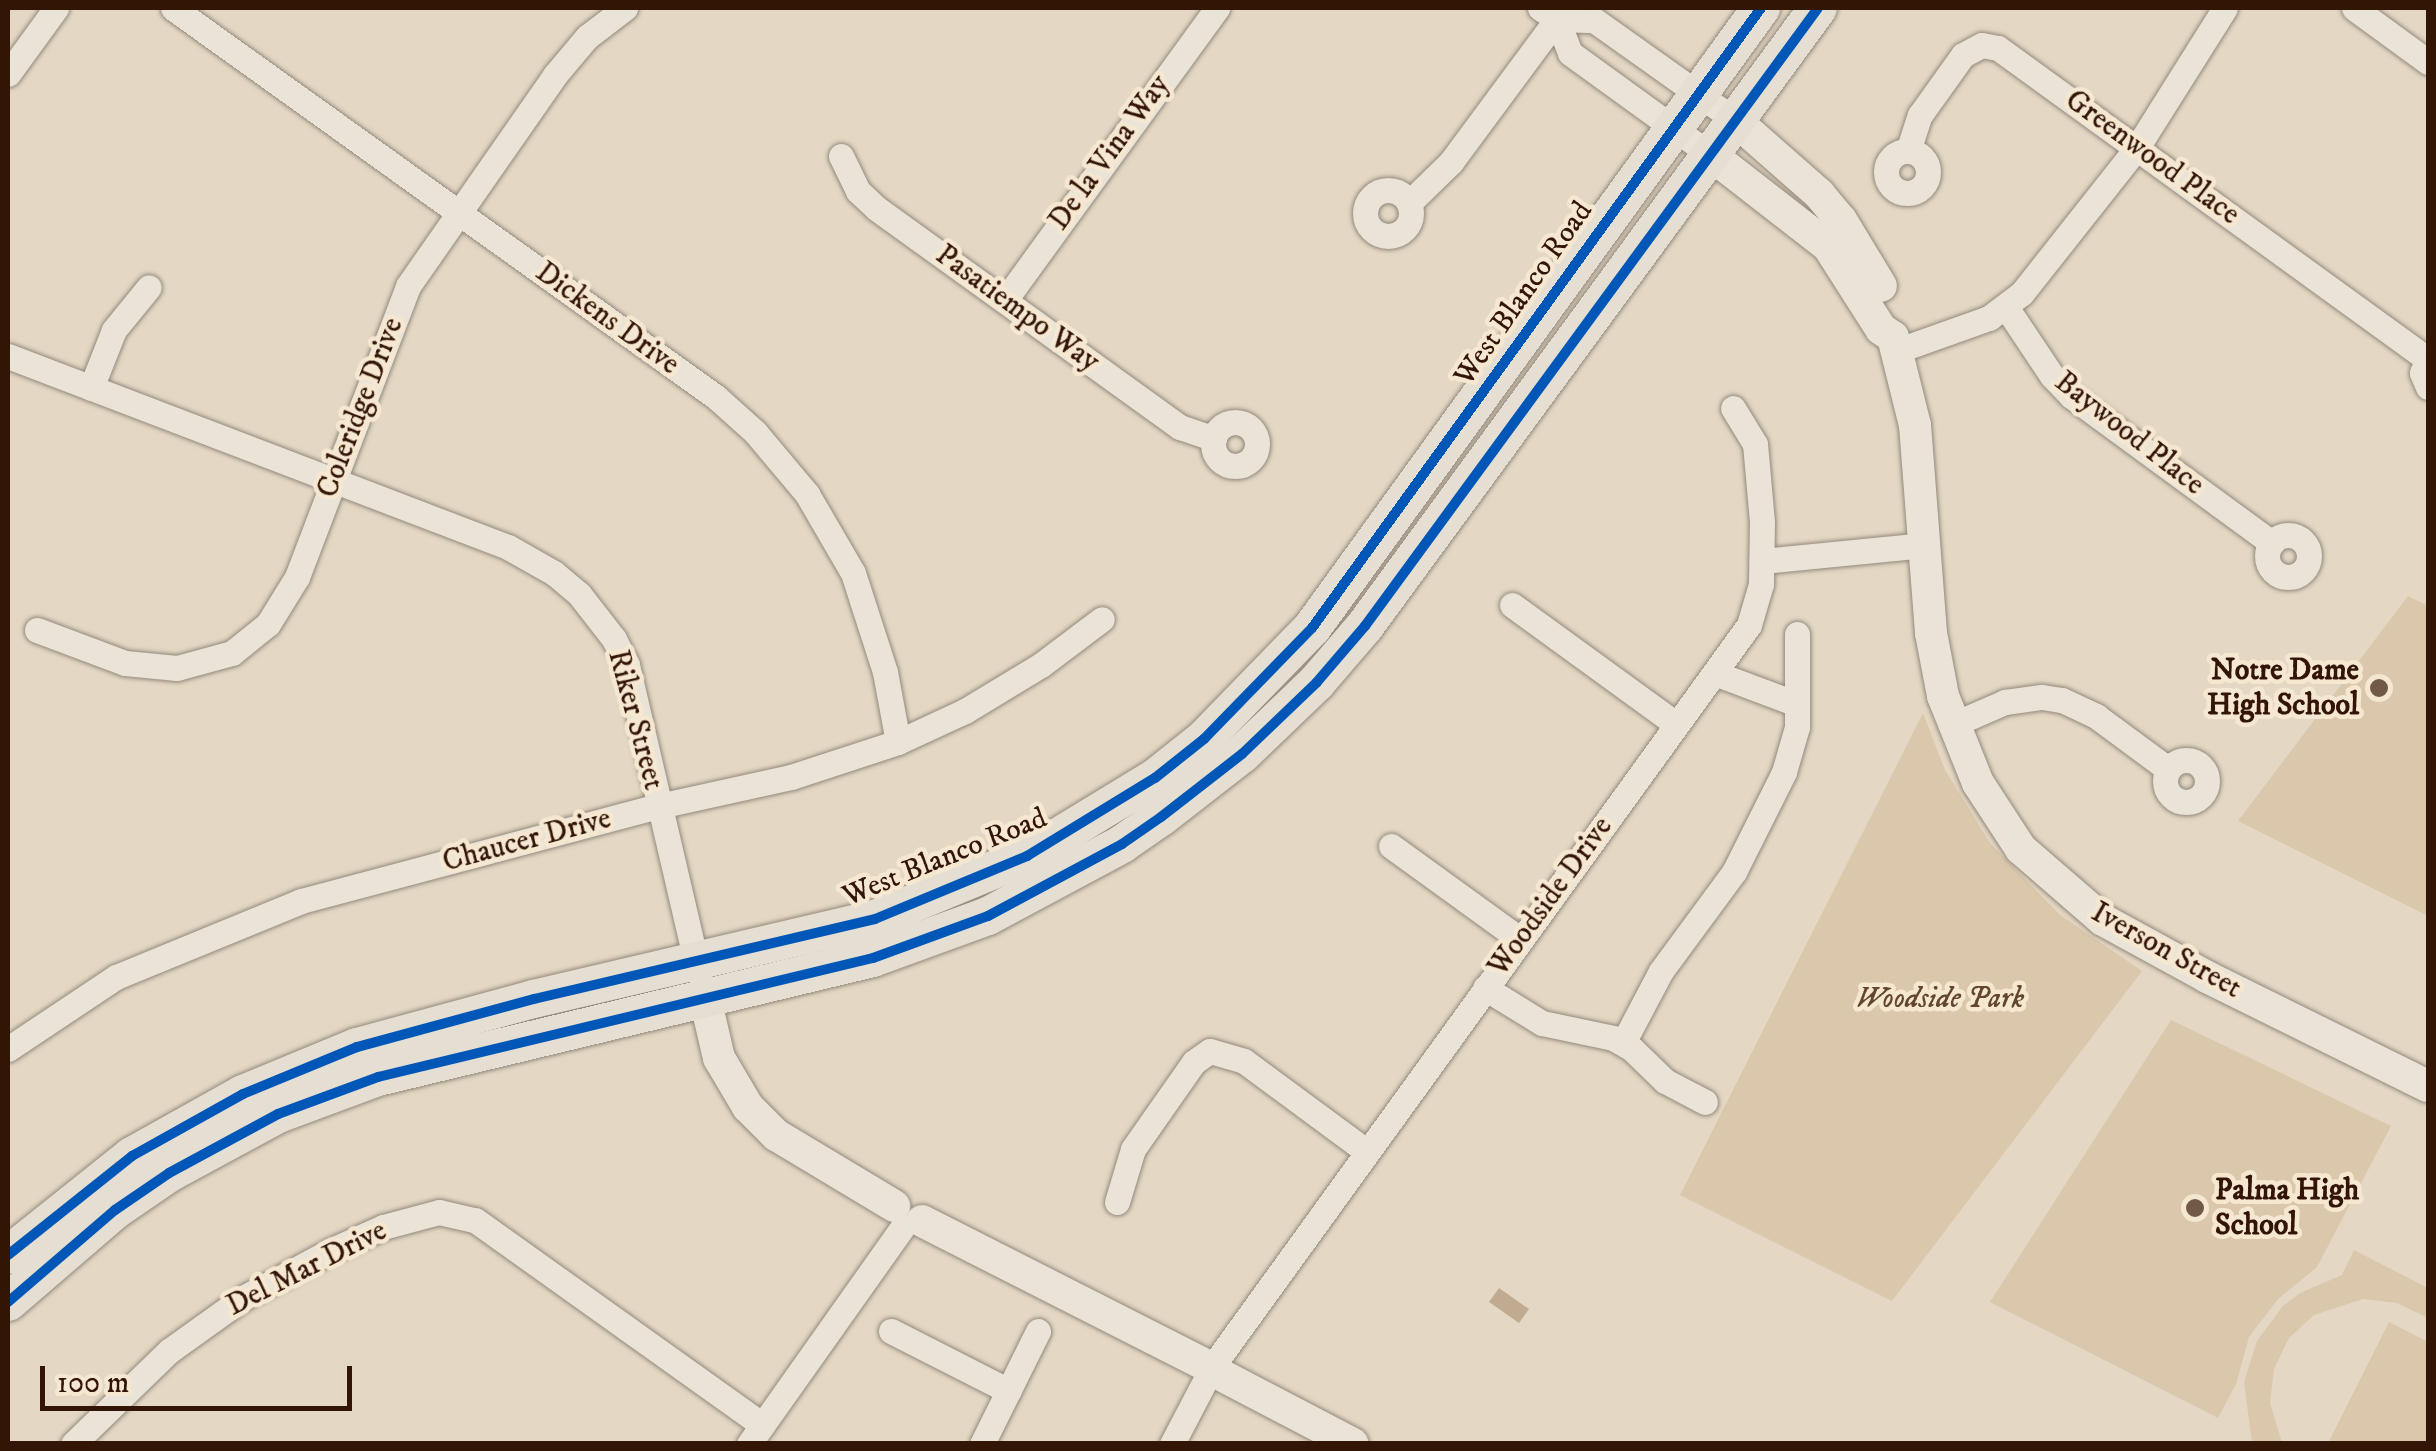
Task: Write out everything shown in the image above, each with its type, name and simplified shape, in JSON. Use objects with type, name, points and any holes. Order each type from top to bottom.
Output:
[{"type":"main road","name":"West Blanco Road","points":[[8,1302],[115,1210],[169,1174],[278,1114],[378,1077],[700,980],[876,920],[1027,856],[1125,798],[1204,739],[1312,628],[1761,8]]},
{"type":"main road","name":"West Blanco Road","points":[[8,1255],[132,1156],[244,1094],[357,1046],[700,980],[873,958],[988,916],[1122,844],[1242,754],[1317,682],[1365,626],[1818,8]]},
{"type":"street","points":[[8,74],[56,8]]},
{"type":"street","name":"Dickens Drive","points":[[173,8],[716,397],[783,462],[823,519],[852,574],[885,672],[898,742]]},
{"type":"street","name":"De la Vina Way","points":[[1005,300],[1217,8]]},
{"type":"street","points":[[1896,343],[1968,327],[2006,307],[2040,274],[2138,146],[2225,8]]},
{"type":"street","points":[[2354,8],[2428,62]]},
{"type":"street","name":"Coleridge Drive","points":[[37,630],[142,666],[178,668],[232,653],[268,624],[284,603],[408,286],[555,75],[587,36],[616,10]]},
{"type":"street","points":[[1554,12],[1594,20],[1736,121]]},
{"type":"street","points":[[1554,12],[1570,53],[1711,155]]},
{"type":"street","points":[[1409,203],[1450,162],[1554,12]]},
{"type":"street","name":"Greenwood Place","points":[[1908,151],[1920,115],[1963,54],[1982,45],[2005,51],[2427,357]]},
{"type":"street","name":"Iverson Street","points":[[1736,121],[1796,171],[1841,220],[1897,322],[1896,343],[1916,425],[1931,633],[1952,725],[1978,783],[2005,827],[2021,849],[2077,902],[2207,978],[2428,1086]]},
{"type":"street","name":"Iverson Street","points":[[1711,155],[1800,220],[1828,246],[1881,329],[1896,343]]},
{"type":"street","name":"Pasatiempo Way","points":[[841,156],[858,191],[876,208],[1180,426],[1214,440]]},
{"type":"street","points":[[91,388],[114,330],[149,286]]},
{"type":"street","name":"Baywood Place","points":[[2006,307],[2052,376],[2072,396],[2272,542]]},
{"type":"street","name":"Riker Street","points":[[8,356],[508,547],[554,573],[579,594],[614,639],[627,666],[719,1058],[748,1106],[776,1135],[906,1218],[1213,1369],[1353,1444]]},
{"type":"street","points":[[2427,357],[2422,373],[2428,387]]},
{"type":"street","name":"Woodside Drive","points":[[1172,1444],[1213,1369],[1366,1151],[1749,625],[1759,594],[1762,561],[1755,444],[1733,408]]},
{"type":"street","points":[[1762,561],[1925,546]]},
{"type":"street","points":[[1512,605],[1676,724]]},
{"type":"street","name":"Chaucer Drive","points":[[8,1049],[116,977],[302,902],[659,806],[792,778],[898,742],[999,691],[1102,619]]},
{"type":"street","points":[[1623,1043],[1655,981],[1734,872],[1791,754],[1798,704],[1797,634]]},
{"type":"street","points":[[1717,674],[1798,704]]},
{"type":"street","points":[[1952,725],[2015,700],[2042,696],[2062,700],[2096,716],[2168,769]]},
{"type":"street","points":[[1391,846],[1521,940]]},
{"type":"street","points":[[1486,988],[1542,1023],[1600,1034],[1623,1043],[1664,1081],[1704,1102]]},
{"type":"street","points":[[1117,1202],[1133,1150],[1194,1062],[1210,1051],[1244,1061],[1366,1151]]},
{"type":"street","name":"Del Mar Drive","points":[[74,1444],[104,1408],[168,1351],[243,1298],[383,1228],[447,1212],[475,1220],[755,1434]]},
{"type":"street","points":[[755,1434],[906,1218]]},
{"type":"street","points":[[891,1330],[1009,1390]]},
{"type":"street","points":[[982,1444],[1038,1331]]},
{"type":"green space","name":"Notre Dame High School","points":[[2408,596],[2428,606],[2428,916],[2238,821]]},
{"type":"green space","name":"Woodside Park","points":[[1923,713],[1945,770],[1990,843],[2060,915],[2142,971],[1892,1301],[1680,1195]]},
{"type":"green space","points":[[2171,1020],[2391,1126],[2317,1267],[2278,1299],[2249,1337],[2236,1384],[2218,1418],[1990,1302]]},
{"type":"green space","points":[[2354,1250],[2428,1288],[2428,1318],[2397,1303],[2363,1299],[2314,1315],[2289,1338],[2274,1369],[2270,1403],[2282,1443],[2252,1443],[2244,1382],[2257,1341],[2283,1306],[2300,1293],[2342,1275]]},
{"type":"green space","points":[[2389,1322],[2428,1342],[2428,1443],[2328,1443]]},
{"type":"shaded area","points":[[1499,1288],[1529,1309],[1519,1323],[1489,1302]]},
{"type":"cycle path","points":[[8,1255],[132,1156],[243,1094],[357,1047],[534,999],[875,919],[1027,856],[1155,778],[1204,739],[1312,628],[1761,8]]},
{"type":"cycle path","points":[[8,1302],[115,1210],[169,1173],[278,1114],[378,1077],[873,958],[988,916],[1122,844],[1161,817],[1242,754],[1317,682],[1365,626],[1818,8]]},
{"type":"place","name":"Notre Dame High School","points":[[2379,688]]},
{"type":"place","name":"Palma High School","points":[[2195,1208]]}]
